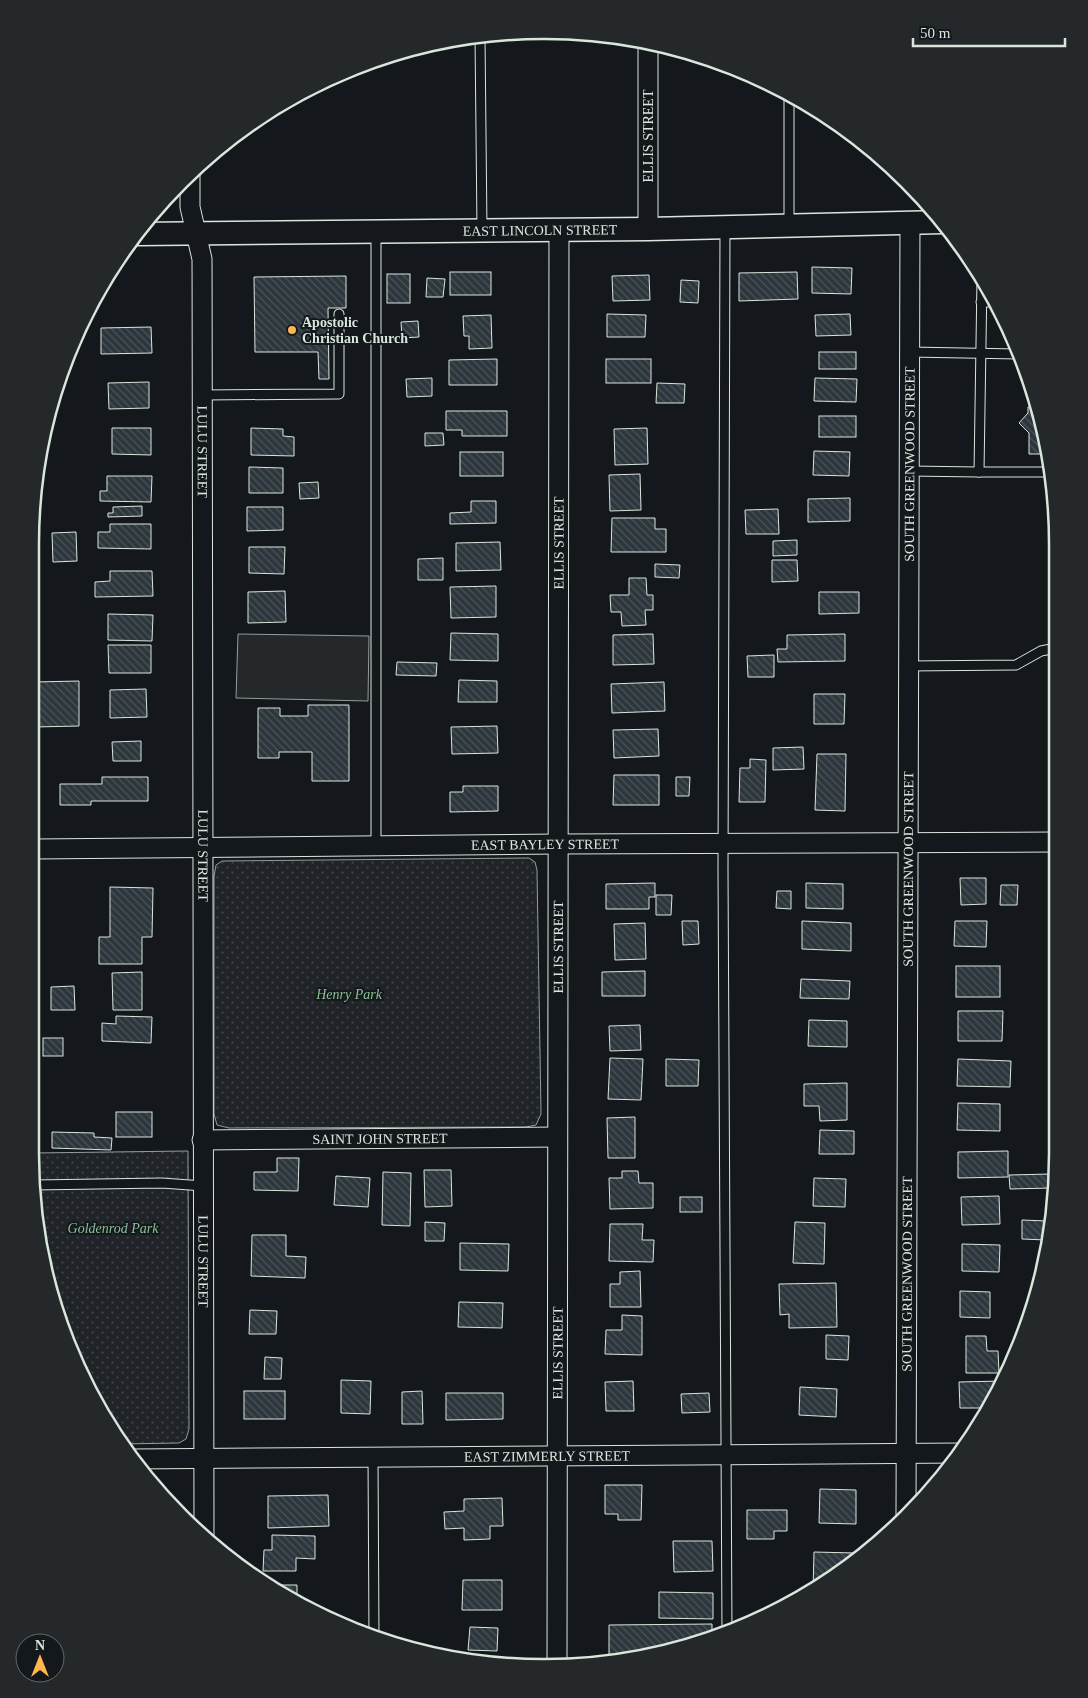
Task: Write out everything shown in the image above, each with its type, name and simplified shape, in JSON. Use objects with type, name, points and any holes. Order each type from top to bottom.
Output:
[{"type":"street","name":"ELLIS STREET","points":[[648,49],[648,229]]},
{"type":"street","name":"LULU STREET","points":[[190,184],[190,207],[202,259],[204,1527]]},
{"type":"street","name":"EAST LINCOLN STREET","points":[[145,234],[648,229],[933,222]]},
{"type":"street","name":"SOUTH GREENWOOD STREET","points":[[906,1506],[910,223]]},
{"type":"street","name":"ELLIS STREET","points":[[557,1659],[559,230]]},
{"type":"street","name":"EAST BAYLEY STREET","points":[[39,849],[376,845],[1049,842]]},
{"type":"street","name":"SAINT JOHN STREET","points":[[202,1140],[557,1137]]},
{"type":"street","name":"EAST ZIMMERLY STREET","points":[[141,1459],[951,1453]]},
{"type":"lane","points":[[480,43],[482,230]]},
{"type":"lane","points":[[789,102],[789,225]]},
{"type":"lane","points":[[725,227],[724,843],[727,1625]]},
{"type":"lane","points":[[376,232],[376,845]]},
{"type":"lane","points":[[979,472],[982,290]]},
{"type":"lane","points":[[981,302],[988,302]]},
{"type":"lane","points":[[203,395],[340,394],[339,314]]},
{"type":"lane","points":[[909,352],[1012,354]]},
{"type":"lane","points":[[909,471],[1044,472]]},
{"type":"lane","points":[[908,666],[1016,665],[1041,651],[1049,649]]},
{"type":"lane","points":[[40,1185],[162,1182],[203,1186]]},
{"type":"lane","points":[[374,1457],[374,1629]]},
{"type":"green space","name":"Henry Park","points":[[529,858],[535,862],[537,870],[541,1114],[536,1125],[526,1127],[229,1128],[217,1125],[214,1114],[214,877],[216,865],[222,861]]},
{"type":"green space","name":"Goldenrod Park","points":[[188,1151],[189,1429],[186,1439],[179,1443],[130,1444],[106,1407],[91,1377],[77,1347],[66,1316],[48,1253],[40,1187],[39,1153]]},
{"type":"shaded area","points":[[238,634],[369,636],[368,701],[236,698]]},
{"type":"building","points":[[812,267],[852,268],[851,294],[812,293]]},
{"type":"building","points":[[450,272],[491,272],[491,295],[450,295]]},
{"type":"building","points":[[797,272],[798,299],[739,301],[739,273]]},
{"type":"building","points":[[387,274],[410,274],[410,303],[387,303]]},
{"type":"building","points":[[649,275],[650,300],[613,301],[612,276]]},
{"type":"building","name":"Apostolic Christian Church","points":[[346,276],[346,308],[328,308],[329,379],[319,379],[318,352],[255,352],[254,277]]},
{"type":"building","points":[[427,278],[445,279],[443,297],[426,297]]},
{"type":"building","points":[[681,280],[699,281],[698,303],[680,302]]},
{"type":"building","points":[[607,314],[646,315],[645,337],[607,337]]},
{"type":"building","points":[[850,314],[851,335],[816,336],[815,315]]},
{"type":"building","points":[[491,315],[492,348],[469,349],[469,336],[464,336],[463,316]]},
{"type":"building","points":[[418,321],[419,337],[402,338],[401,322]]},
{"type":"building","points":[[151,327],[152,353],[101,354],[101,328]]},
{"type":"building","points":[[819,352],[856,352],[856,369],[819,369]]},
{"type":"building","points":[[497,359],[497,385],[449,385],[449,360]]},
{"type":"building","points":[[606,359],[651,359],[651,383],[606,383]]},
{"type":"building","points":[[432,378],[432,396],[407,397],[406,379]]},
{"type":"building","points":[[815,378],[857,379],[856,402],[814,401]]},
{"type":"building","points":[[149,382],[149,408],[109,409],[108,383]]},
{"type":"building","points":[[657,383],[685,384],[684,403],[656,403]]},
{"type":"building","points":[[1028,407],[1030,407],[1032,413],[1041,454],[1029,454],[1029,433],[1019,423],[1028,413]]},
{"type":"building","points":[[446,411],[507,411],[507,436],[462,436],[462,430],[446,430]]},
{"type":"building","points":[[819,416],[856,416],[856,437],[819,437]]},
{"type":"building","points":[[112,428],[151,428],[151,455],[112,454]]},
{"type":"building","points":[[251,428],[283,429],[283,436],[294,437],[294,456],[251,455]]},
{"type":"building","points":[[647,428],[648,464],[615,465],[614,429]]},
{"type":"building","points":[[425,433],[443,433],[444,445],[425,446]]},
{"type":"building","points":[[814,451],[850,452],[849,476],[813,475]]},
{"type":"building","points":[[460,452],[503,452],[503,476],[460,476]]},
{"type":"building","points":[[249,467],[283,468],[283,493],[249,493]]},
{"type":"building","points":[[640,474],[641,510],[610,511],[609,475]]},
{"type":"building","points":[[107,476],[152,476],[151,502],[100,501],[100,491],[107,491]]},
{"type":"building","points":[[318,482],[319,498],[300,499],[299,483]]},
{"type":"building","points":[[850,498],[850,521],[808,522],[808,499]]},
{"type":"building","points":[[471,501],[496,501],[496,523],[450,524],[450,513],[471,512]]},
{"type":"building","points":[[142,506],[142,516],[108,517],[108,513],[113,513],[113,507]]},
{"type":"building","points":[[247,507],[283,507],[283,530],[247,531]]},
{"type":"building","points":[[778,509],[779,534],[746,534],[745,510]]},
{"type":"building","points":[[612,518],[655,518],[655,529],[666,529],[666,552],[611,552]]},
{"type":"building","points":[[110,524],[151,524],[151,549],[98,548],[98,532],[110,532]]},
{"type":"building","points":[[76,532],[77,561],[53,562],[52,533]]},
{"type":"building","points":[[797,540],[797,555],[773,556],[773,541]]},
{"type":"building","points":[[500,542],[501,570],[456,571],[456,543]]},
{"type":"building","points":[[249,547],[285,547],[284,574],[249,573]]},
{"type":"building","points":[[443,558],[443,580],[418,580],[418,559]]},
{"type":"building","points":[[772,560],[797,560],[798,581],[772,582]]},
{"type":"building","points":[[655,564],[680,565],[679,578],[655,577]]},
{"type":"building","points":[[110,571],[152,571],[153,596],[95,597],[95,582],[110,581]]},
{"type":"building","points":[[629,578],[646,578],[647,595],[653,595],[653,610],[645,610],[646,625],[622,626],[621,612],[611,612],[610,595],[629,595]]},
{"type":"building","points":[[496,586],[496,617],[451,618],[450,587]]},
{"type":"building","points":[[285,591],[286,622],[248,623],[248,592]]},
{"type":"building","points":[[819,592],[859,592],[859,613],[819,614]]},
{"type":"building","points":[[108,614],[153,615],[152,641],[108,640]]},
{"type":"building","points":[[451,633],[498,634],[498,661],[450,660]]},
{"type":"building","points":[[653,634],[654,664],[613,665],[613,635]]},
{"type":"building","points":[[845,634],[845,661],[778,662],[777,649],[787,649],[787,635]]},
{"type":"building","points":[[108,645],[151,645],[151,673],[109,673]]},
{"type":"building","points":[[774,655],[774,677],[748,677],[747,656]]},
{"type":"building","points":[[397,662],[437,663],[436,676],[396,675]]},
{"type":"building","points":[[459,680],[497,681],[497,702],[458,702]]},
{"type":"building","points":[[79,681],[79,726],[39,727],[39,682]]},
{"type":"building","points":[[664,682],[665,711],[612,713],[611,684]]},
{"type":"building","points":[[146,689],[147,717],[110,718],[110,690]]},
{"type":"building","points":[[814,694],[845,694],[844,724],[814,724]]},
{"type":"building","points":[[308,705],[349,705],[349,781],[312,781],[312,752],[279,752],[279,758],[258,758],[258,708],[280,708],[280,716],[308,716]]},
{"type":"building","points":[[497,726],[498,753],[452,754],[451,727]]},
{"type":"building","points":[[658,729],[659,756],[614,758],[613,730]]},
{"type":"building","points":[[141,741],[141,761],[113,761],[112,742]]},
{"type":"building","points":[[803,747],[804,769],[773,770],[773,748]]},
{"type":"building","points":[[817,754],[846,754],[845,811],[815,810]]},
{"type":"building","points":[[750,759],[766,760],[765,802],[739,802],[740,768],[750,768]]},
{"type":"building","points":[[614,775],[659,775],[659,805],[613,805]]},
{"type":"building","points":[[102,777],[148,777],[148,801],[91,801],[91,805],[60,805],[60,784],[102,784]]},
{"type":"building","points":[[676,777],[690,777],[689,796],[676,796]]},
{"type":"building","points":[[463,786],[498,786],[498,811],[450,812],[450,792],[463,792]]},
{"type":"building","points":[[960,878],[986,878],[986,904],[961,905]]},
{"type":"building","points":[[655,883],[655,897],[649,897],[649,909],[606,909],[606,884]]},
{"type":"building","points":[[806,883],[843,884],[843,909],[806,908]]},
{"type":"building","points":[[1001,885],[1018,885],[1017,905],[1000,905]]},
{"type":"building","points":[[110,887],[153,888],[152,937],[142,937],[142,964],[99,964],[99,937],[110,937]]},
{"type":"building","points":[[777,891],[791,891],[791,909],[776,908]]},
{"type":"building","points":[[656,895],[672,895],[671,915],[656,915]]},
{"type":"building","points":[[682,921],[698,921],[699,944],[683,945]]},
{"type":"building","points":[[802,921],[851,923],[851,951],[802,949]]},
{"type":"building","points":[[955,921],[987,921],[986,947],[954,946]]},
{"type":"building","points":[[645,923],[646,959],[615,960],[614,924]]},
{"type":"building","points":[[956,966],[1000,966],[1000,997],[956,997]]},
{"type":"building","points":[[645,971],[645,996],[602,996],[602,972]]},
{"type":"building","points":[[142,972],[142,1010],[113,1010],[112,973]]},
{"type":"building","points":[[801,979],[850,981],[849,999],[800,998]]},
{"type":"building","points":[[74,986],[75,1010],[51,1010],[51,987]]},
{"type":"building","points":[[958,1011],[1003,1011],[1002,1041],[958,1041]]},
{"type":"building","points":[[116,1016],[152,1017],[151,1043],[102,1041],[102,1023],[116,1024]]},
{"type":"building","points":[[809,1020],[847,1021],[847,1047],[808,1046]]},
{"type":"building","points":[[640,1025],[641,1050],[610,1051],[609,1026]]},
{"type":"building","points":[[43,1038],[63,1038],[63,1056],[43,1056]]},
{"type":"building","points":[[610,1058],[643,1059],[641,1100],[608,1099]]},
{"type":"building","points":[[666,1059],[699,1060],[698,1086],[666,1086]]},
{"type":"building","points":[[958,1059],[1011,1061],[1010,1087],[957,1086]]},
{"type":"building","points":[[847,1083],[847,1120],[820,1121],[819,1106],[804,1106],[804,1084]]},
{"type":"building","points":[[958,1103],[1000,1104],[1000,1131],[957,1130]]},
{"type":"building","points":[[116,1112],[152,1112],[152,1137],[116,1137]]},
{"type":"building","points":[[635,1117],[635,1158],[608,1158],[607,1118]]},
{"type":"building","points":[[820,1130],[854,1131],[854,1154],[819,1154]]},
{"type":"building","points":[[52,1132],[94,1133],[94,1137],[112,1138],[111,1150],[52,1148]]},
{"type":"building","points":[[1008,1151],[1008,1177],[958,1178],[958,1152]]},
{"type":"building","points":[[277,1158],[299,1158],[298,1191],[254,1190],[254,1172],[277,1172]]},
{"type":"building","points":[[424,1170],[451,1170],[452,1206],[425,1207]]},
{"type":"building","points":[[622,1171],[638,1171],[639,1183],[653,1183],[653,1208],[610,1209],[609,1178],[622,1178]]},
{"type":"building","points":[[383,1172],[411,1173],[410,1226],[382,1225]]},
{"type":"building","points":[[1048,1174],[1048,1188],[1010,1189],[1009,1175]]},
{"type":"building","points":[[336,1176],[370,1178],[368,1207],[334,1205]]},
{"type":"building","points":[[814,1178],[846,1179],[845,1207],[813,1206]]},
{"type":"building","points":[[999,1196],[1000,1224],[962,1225],[961,1197]]},
{"type":"building","points":[[680,1197],[702,1197],[702,1212],[680,1212]]},
{"type":"building","points":[[1022,1220],[1045,1221],[1042,1240],[1022,1239]]},
{"type":"building","points":[[425,1222],[445,1223],[444,1241],[425,1241]]},
{"type":"building","points":[[795,1222],[825,1223],[824,1264],[793,1263]]},
{"type":"building","points":[[610,1224],[643,1224],[642,1240],[654,1240],[653,1262],[609,1261]]},
{"type":"building","points":[[252,1235],[286,1235],[286,1256],[306,1257],[305,1278],[251,1276]]},
{"type":"building","points":[[460,1243],[509,1244],[508,1271],[460,1270]]},
{"type":"building","points":[[962,1244],[1000,1245],[999,1272],[962,1271]]},
{"type":"building","points":[[640,1271],[641,1307],[610,1307],[610,1284],[620,1284],[620,1272]]},
{"type":"building","points":[[836,1283],[837,1327],[789,1328],[789,1314],[780,1315],[779,1284]]},
{"type":"building","points":[[960,1291],[990,1292],[990,1318],[960,1317]]},
{"type":"building","points":[[459,1302],[503,1303],[502,1328],[458,1327]]},
{"type":"building","points":[[250,1310],[277,1311],[276,1334],[249,1334]]},
{"type":"building","points":[[622,1315],[642,1316],[642,1355],[605,1354],[606,1330],[622,1330]]},
{"type":"building","points":[[826,1335],[849,1336],[848,1360],[826,1359]]},
{"type":"building","points":[[966,1336],[986,1336],[987,1351],[998,1351],[999,1373],[966,1373]]},
{"type":"building","points":[[265,1357],[282,1358],[281,1379],[264,1379]]},
{"type":"building","points":[[341,1380],[371,1381],[370,1414],[341,1413]]},
{"type":"building","points":[[633,1381],[634,1411],[606,1411],[605,1382]]},
{"type":"building","points":[[995,1381],[981,1408],[960,1408],[959,1382]]},
{"type":"building","points":[[800,1387],[837,1389],[836,1417],[799,1415]]},
{"type":"building","points":[[244,1391],[285,1391],[285,1419],[244,1419]]},
{"type":"building","points":[[422,1391],[423,1424],[402,1424],[402,1392]]},
{"type":"building","points":[[446,1393],[503,1393],[503,1419],[446,1420]]},
{"type":"building","points":[[709,1393],[710,1412],[682,1413],[681,1394]]},
{"type":"building","points":[[605,1485],[642,1485],[641,1520],[618,1520],[618,1514],[605,1514]]},
{"type":"building","points":[[820,1489],[856,1490],[856,1524],[819,1523]]},
{"type":"building","points":[[328,1495],[329,1526],[268,1528],[268,1496]]},
{"type":"building","points":[[502,1498],[503,1526],[490,1526],[490,1539],[464,1540],[464,1528],[445,1529],[444,1512],[464,1511],[464,1499]]},
{"type":"building","points":[[747,1510],[787,1510],[787,1531],[774,1531],[774,1539],[747,1539]]},
{"type":"building","points":[[272,1535],[315,1536],[315,1559],[296,1558],[296,1571],[263,1571],[264,1550],[272,1550]]},
{"type":"building","points":[[673,1541],[712,1541],[713,1571],[674,1572]]},
{"type":"building","points":[[814,1552],[854,1553],[825,1574],[813,1582]]},
{"type":"building","points":[[463,1580],[502,1580],[502,1610],[462,1610]]},
{"type":"building","points":[[280,1585],[297,1585],[297,1595]]},
{"type":"building","points":[[659,1592],[713,1593],[713,1619],[659,1618]]},
{"type":"building","points":[[712,1624],[712,1630],[643,1650],[609,1655],[609,1625]]},
{"type":"building","points":[[470,1627],[498,1628],[497,1651],[468,1650]]},
{"type":"place","name":"Apostolic Christian Church","points":[[292,330]]}]
